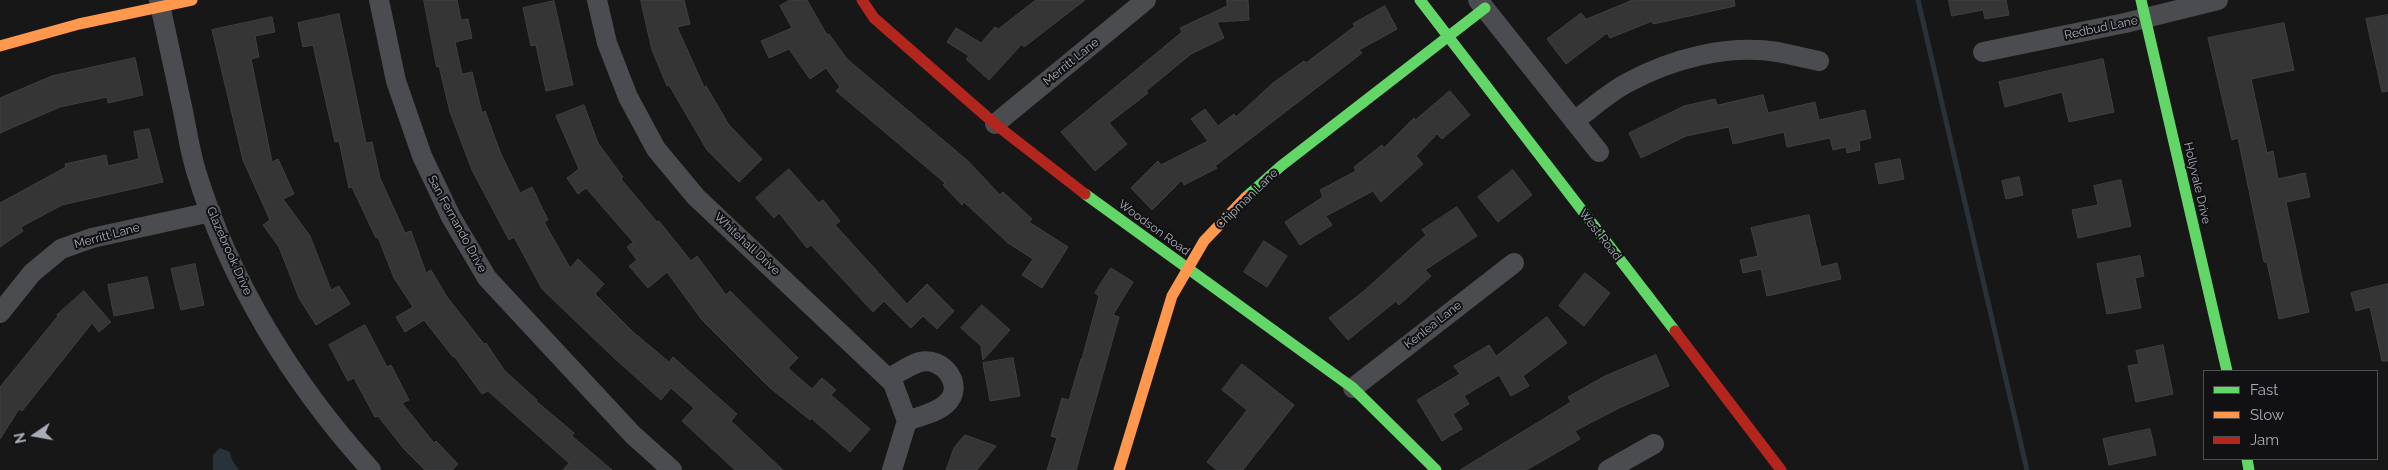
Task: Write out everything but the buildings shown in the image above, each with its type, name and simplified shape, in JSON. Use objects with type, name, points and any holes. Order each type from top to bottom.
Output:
[{"type":"street","points":[[0,46],[160,4],[192,0]]},
{"type":"street","name":"San Fernando Drive","points":[[379,0],[396,81],[422,156],[450,216],[487,278],[633,436],[672,470]]},
{"type":"street","name":"Whitehall Drive","points":[[597,0],[607,43],[628,97],[656,148],[696,197],[889,378],[893,383],[907,421]]},
{"type":"street","name":"Woodson Road","points":[[862,0],[874,18],[995,124],[1079,190],[1353,388],[1436,470]]},
{"type":"street","name":"Merritt Lane","points":[[995,124],[1146,0]]},
{"type":"street","name":"West Road","points":[[1420,0],[1532,149],[1781,470]]},
{"type":"street","name":"Redbud Lane","points":[[1983,52],[2143,9],[2218,0]]},
{"type":"street","name":"Glazebrook Drive","points":[[160,4],[196,170],[237,274],[271,338],[346,442],[371,470]]},
{"type":"street","points":[[1482,4],[1599,152]]},
{"type":"street","name":"Chipman Lane","points":[[1119,470],[1172,296],[1204,241],[1237,205],[1281,166],[1448,36],[1482,4]]},
{"type":"street","name":"Hollyvale Drive","points":[[2143,9],[2226,370]]},
{"type":"street","points":[[1574,122],[1626,84],[1662,67],[1694,57],[1732,51],[1776,52],[1819,61]]},
{"type":"street","name":"Merritt Lane","points":[[0,313],[32,273],[61,249],[92,238],[211,212]]},
{"type":"street","name":"Kenlea Lane","points":[[1353,388],[1514,263]]},
{"type":"street","points":[[889,378],[922,362],[942,365],[951,375],[954,389],[948,403],[935,411],[907,421],[892,470]]},
{"type":"street","points":[[1608,470],[1654,444]]},
{"type":"shaded area","points":[[220,448],[230,452],[232,460],[239,470],[213,470],[213,455]]},
{"type":"waterway","points":[[1918,0],[2027,470]]},
{"type":"traffic: fast","points":[[1420,0],[1675,331]]},
{"type":"traffic: fast","points":[[2141,0],[2227,370]]},
{"type":"traffic: fast","points":[[1246,197],[1281,166],[1485,8]]},
{"type":"traffic: fast","points":[[1085,194],[1353,388],[1436,470]]},
{"type":"traffic: fast","points":[[2247,460],[2249,470]]},
{"type":"traffic: slow","points":[[0,46],[79,24],[192,0]]},
{"type":"traffic: slow","points":[[1119,470],[1172,296],[1204,241],[1246,197]]},
{"type":"traffic: jam","points":[[862,0],[874,18],[995,124],[1085,194]]},
{"type":"traffic: jam","points":[[1675,331],[1781,470]]}]
